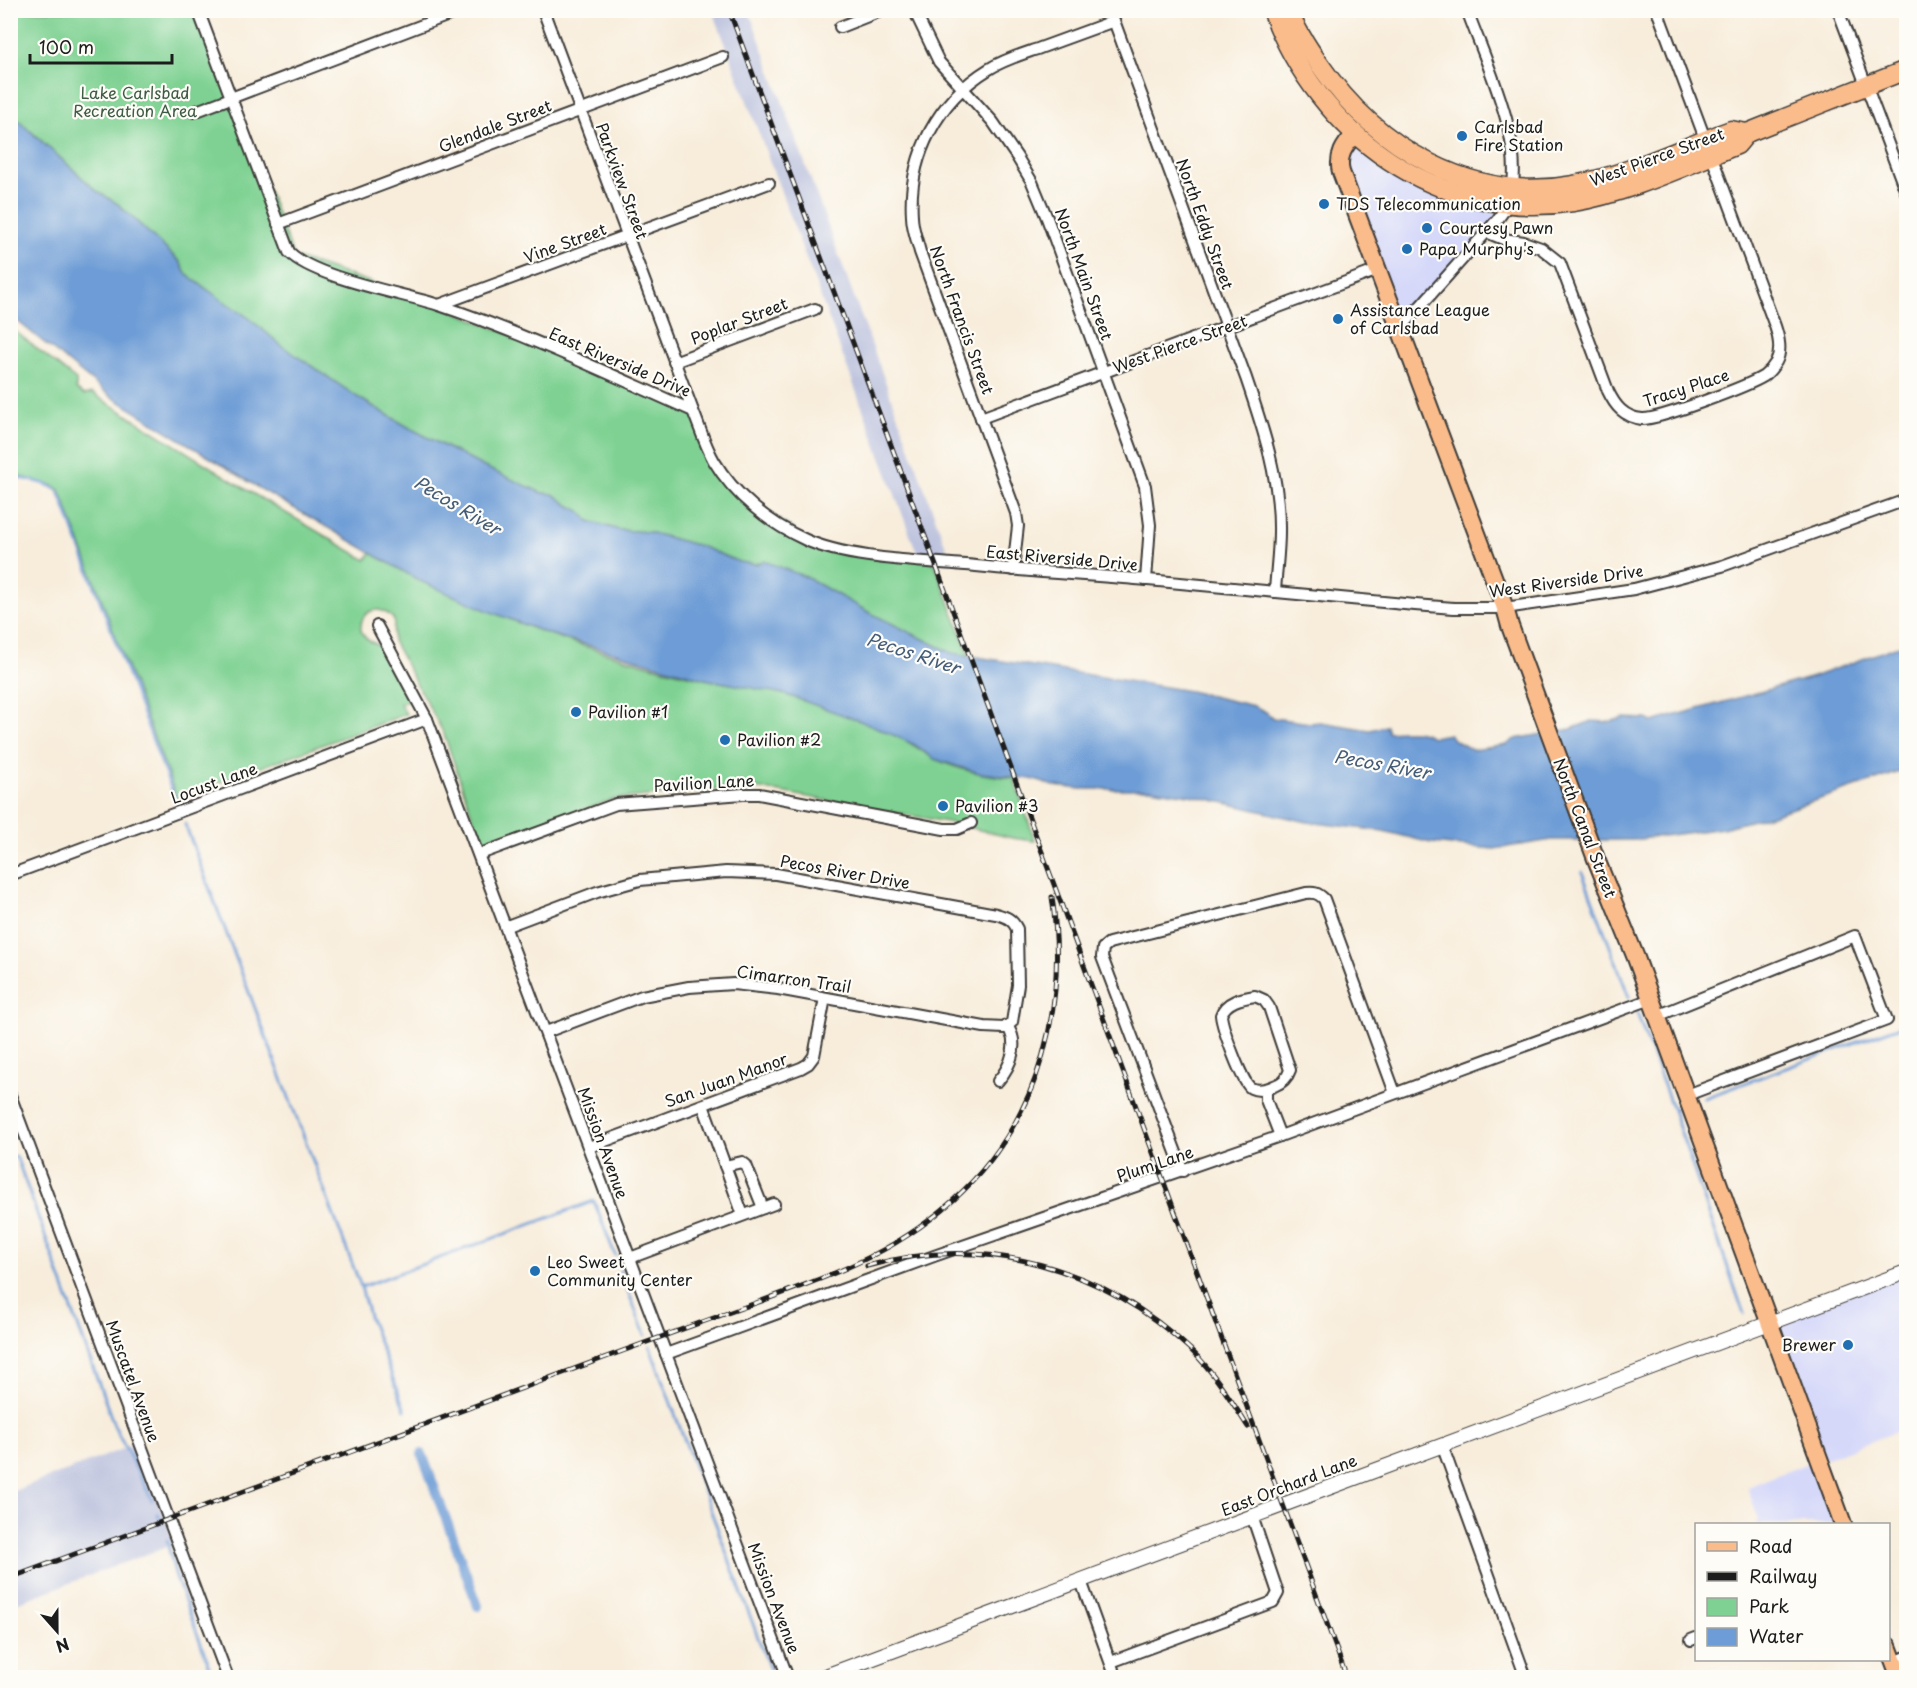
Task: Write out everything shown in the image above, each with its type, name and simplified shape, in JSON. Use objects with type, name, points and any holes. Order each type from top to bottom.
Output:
[{"type":"highway","points":[[1272,10],[1284,42],[1306,80],[1329,109],[1355,134],[1391,162],[1422,181],[1459,194],[1510,196]]},
{"type":"highway","points":[[1288,10],[1313,54],[1346,99],[1381,132],[1416,157],[1510,196]]},
{"type":"highway","name":"West Pierce Street","points":[[1510,196],[1551,205],[1597,197],[1708,148],[1731,130],[1747,133],[1906,70]]},
{"type":"highway","points":[[1346,99],[1357,128],[1355,134]]},
{"type":"main road","name":"North Canal Street","points":[[1355,134],[1346,143],[1340,155],[1339,164],[1596,859],[1658,1016],[1843,1523]]},
{"type":"street","name":"East Riverside Drive","points":[[198,10],[289,252],[311,267],[439,305],[533,341],[693,411],[715,462],[736,490],[768,518],[803,539],[830,549],[864,555],[1146,580]]},
{"type":"street","points":[[194,111],[462,10]]},
{"type":"street","name":"Parkview Street","points":[[543,10],[693,411]]},
{"type":"street","points":[[840,27],[883,10]]},
{"type":"street","name":"North Main Street","points":[[914,10],[933,52],[962,89],[993,122],[1032,182],[1047,218],[1141,471],[1147,495],[1150,525],[1146,580]]},
{"type":"street","points":[[1401,328],[1486,232],[1510,196],[1512,148],[1506,117],[1467,10]]},
{"type":"street","points":[[1657,10],[1708,148]]},
{"type":"street","points":[[1838,10],[1906,192]]},
{"type":"street","name":"North Francis Street","points":[[1013,570],[1018,526],[1016,513],[920,252],[912,218],[914,178],[923,145],[938,117],[962,89],[999,64],[1112,16]]},
{"type":"street","name":"North Eddy Street","points":[[1112,16],[1262,426],[1275,477],[1280,533],[1275,592]]},
{"type":"street","name":"Glendale Street","points":[[278,224],[723,57]]},
{"type":"street","name":"Tracy Place","points":[[1486,232],[1503,239],[1534,245],[1555,258],[1565,275],[1608,391],[1617,407],[1632,417],[1642,419],[1663,415],[1740,387],[1764,375],[1775,364],[1780,350],[1775,326],[1708,148]]},
{"type":"street","name":"Vine Street","points":[[439,305],[769,183]]},
{"type":"street","name":"West Pierce Street","points":[[981,418],[1378,270]]},
{"type":"street","name":"Poplar Street","points":[[674,362],[815,309]]},
{"type":"street","name":"West Riverside Drive","points":[[1146,580],[1454,608],[1505,608],[1603,594],[1681,578],[1722,566],[1906,500]]},
{"type":"street","name":"Mission Avenue","points":[[377,626],[427,719],[480,854],[788,1677]]},
{"type":"street","name":"Locust Lane","points":[[10,875],[427,719]]},
{"type":"street","name":"Pavilion Lane","points":[[480,854],[616,804],[743,794],[759,794],[944,829],[957,829],[970,823]]},
{"type":"street","name":"Pecos River Drive","points":[[507,926],[597,892],[640,880],[726,872],[776,874],[1007,917],[1013,921],[1017,929],[1018,985],[1012,1022],[1007,1026],[1012,1033],[1012,1050],[1006,1072],[998,1081]]},
{"type":"street","points":[[1183,1171],[1102,957],[1102,948],[1109,943],[1306,893],[1320,894],[1324,899],[1395,1093]]},
{"type":"street","points":[[1658,1016],[1855,936],[1887,1020],[1686,1095]]},
{"type":"street","name":"Cimarron Trail","points":[[546,1032],[642,996],[689,987],[745,985],[984,1028],[996,1029],[1007,1026]]},
{"type":"street","points":[[1247,997],[1261,998],[1269,1007],[1290,1066],[1288,1076],[1284,1081],[1266,1090],[1254,1090],[1245,1083],[1222,1020],[1221,1015],[1225,1006],[1247,997]]},
{"type":"street","name":"San Juan Manor","points":[[589,1147],[808,1064],[814,1056],[825,998]]},
{"type":"street","name":"Plum Lane","points":[[666,1354],[934,1256],[1183,1171],[1651,999]]},
{"type":"street","points":[[1266,1090],[1266,1100],[1280,1136]]},
{"type":"street","name":"Muscatel Avenue","points":[[10,1095],[228,1677]]},
{"type":"street","points":[[703,1105],[743,1215]]},
{"type":"street","points":[[630,1258],[768,1206],[746,1165],[737,1162],[725,1166]]},
{"type":"street","name":"East Orchard Lane","points":[[820,1677],[1906,1272]]},
{"type":"street","points":[[1442,1445],[1526,1677]]},
{"type":"street","points":[[1111,1662],[1273,1602],[1278,1593],[1252,1516]]},
{"type":"street","points":[[1081,1581],[1116,1677]]},
{"type":"shaded area","points":[[713,11],[749,11],[952,563],[920,561]]},
{"type":"shaded area","points":[[1355,134],[1385,158],[1508,205],[1401,328],[1340,155]]},
{"type":"shaded area","points":[[1906,1272],[1906,1428],[1820,1461],[1838,1523],[1757,1523],[1759,1520],[1747,1487],[1818,1459],[1769,1323]]},
{"type":"shaded area","points":[[138,1443],[174,1544],[11,1605],[11,1492]]},
{"type":"green space","name":"Lake Carlsbad Recreation Area","points":[[10,11],[198,11],[294,257],[439,305],[693,411],[706,446],[736,490],[816,545],[934,562],[970,657],[952,653],[868,612],[806,577],[739,562],[700,546],[648,532],[619,530],[589,521],[580,511],[553,494],[542,493],[482,466],[359,398],[282,346],[249,318],[186,274],[180,262],[118,204],[98,192],[11,113]]},
{"type":"green space","points":[[10,327],[76,380],[76,389],[84,395],[92,393],[252,493],[366,560],[371,553],[492,612],[576,643],[662,669],[800,699],[883,729],[944,763],[974,772],[1014,778],[1035,841],[1012,838],[947,822],[744,787],[615,799],[490,843],[484,842],[480,838],[444,734],[393,641],[394,620],[384,611],[378,610],[367,613],[361,623],[361,630],[368,640],[383,649],[409,699],[400,704],[406,714],[177,798],[61,492],[52,485],[11,474]]},
{"type":"water","name":"Pecos River","points":[[10,113],[98,192],[118,204],[180,262],[186,274],[249,318],[282,346],[359,398],[408,427],[482,466],[542,493],[553,494],[580,511],[589,521],[619,530],[648,532],[700,546],[739,562],[756,564],[764,561],[806,577],[868,612],[952,653],[1190,691],[1254,706],[1273,718],[1310,723],[1320,722],[1370,730],[1386,726],[1388,732],[1417,731],[1432,737],[1449,734],[1453,739],[1472,750],[1506,745],[1515,739],[1571,729],[1592,721],[1607,722],[1624,718],[1647,719],[1653,722],[1813,677],[1906,643],[1906,770],[1775,814],[1723,828],[1633,840],[1552,840],[1494,849],[1431,843],[1383,831],[1307,822],[1195,796],[1150,789],[1080,789],[1054,786],[1031,779],[979,773],[934,759],[915,745],[871,725],[784,694],[705,679],[546,633],[420,581],[259,488],[110,396],[11,316]]},
{"type":"waterway","points":[[10,476],[42,483],[59,492],[175,799]]},
{"type":"waterway","points":[[185,824],[361,1287]]},
{"type":"waterway","points":[[1582,872],[1629,997]]},
{"type":"waterway","points":[[1637,1013],[1673,1110],[1676,1109]]},
{"type":"waterway","points":[[1704,1098],[1906,1024]]},
{"type":"waterway","points":[[1673,1110],[1744,1314]]},
{"type":"waterway","points":[[10,1158],[16,1156],[114,1425],[152,1500]]},
{"type":"waterway","points":[[405,1410],[369,1316],[361,1287],[594,1201],[615,1255]]},
{"type":"waterway","points":[[620,1270],[645,1335]]},
{"type":"waterway","points":[[650,1347],[769,1667],[778,1678]]},
{"type":"waterway","points":[[422,1454],[478,1606]]},
{"type":"waterway","points":[[167,1541],[176,1577],[214,1678]]},
{"type":"railway","points":[[729,10],[1347,1678]]},
{"type":"railway","points":[[10,1578],[813,1282],[866,1259],[916,1230],[963,1191],[990,1161],[1012,1128],[1030,1093],[1043,1055],[1056,977],[1056,937],[1052,897]]},
{"type":"railway","points":[[867,1266],[911,1257],[955,1254],[998,1256],[1040,1264],[1081,1278],[1120,1297],[1157,1321],[1191,1350],[1215,1377],[1248,1427]]},
{"type":"place","name":"Carlsbad Fire Station","points":[[1462,136]]},
{"type":"place","name":"TDS Telecommunication","points":[[1324,204]]},
{"type":"place","name":"Courtesy Pawn","points":[[1427,228]]},
{"type":"place","name":"Papa Murphy's","points":[[1407,249]]},
{"type":"place","name":"Assistance League of Carlsbad","points":[[1338,319]]},
{"type":"place","name":"Pavilion #1","points":[[576,712]]},
{"type":"place","name":"Pavilion #2","points":[[725,740]]},
{"type":"place","name":"Pavilion #3","points":[[943,806]]},
{"type":"place","name":"Leo Sweet Community Center","points":[[535,1271]]},
{"type":"place","name":"Brewer","points":[[1848,1345]]}]
